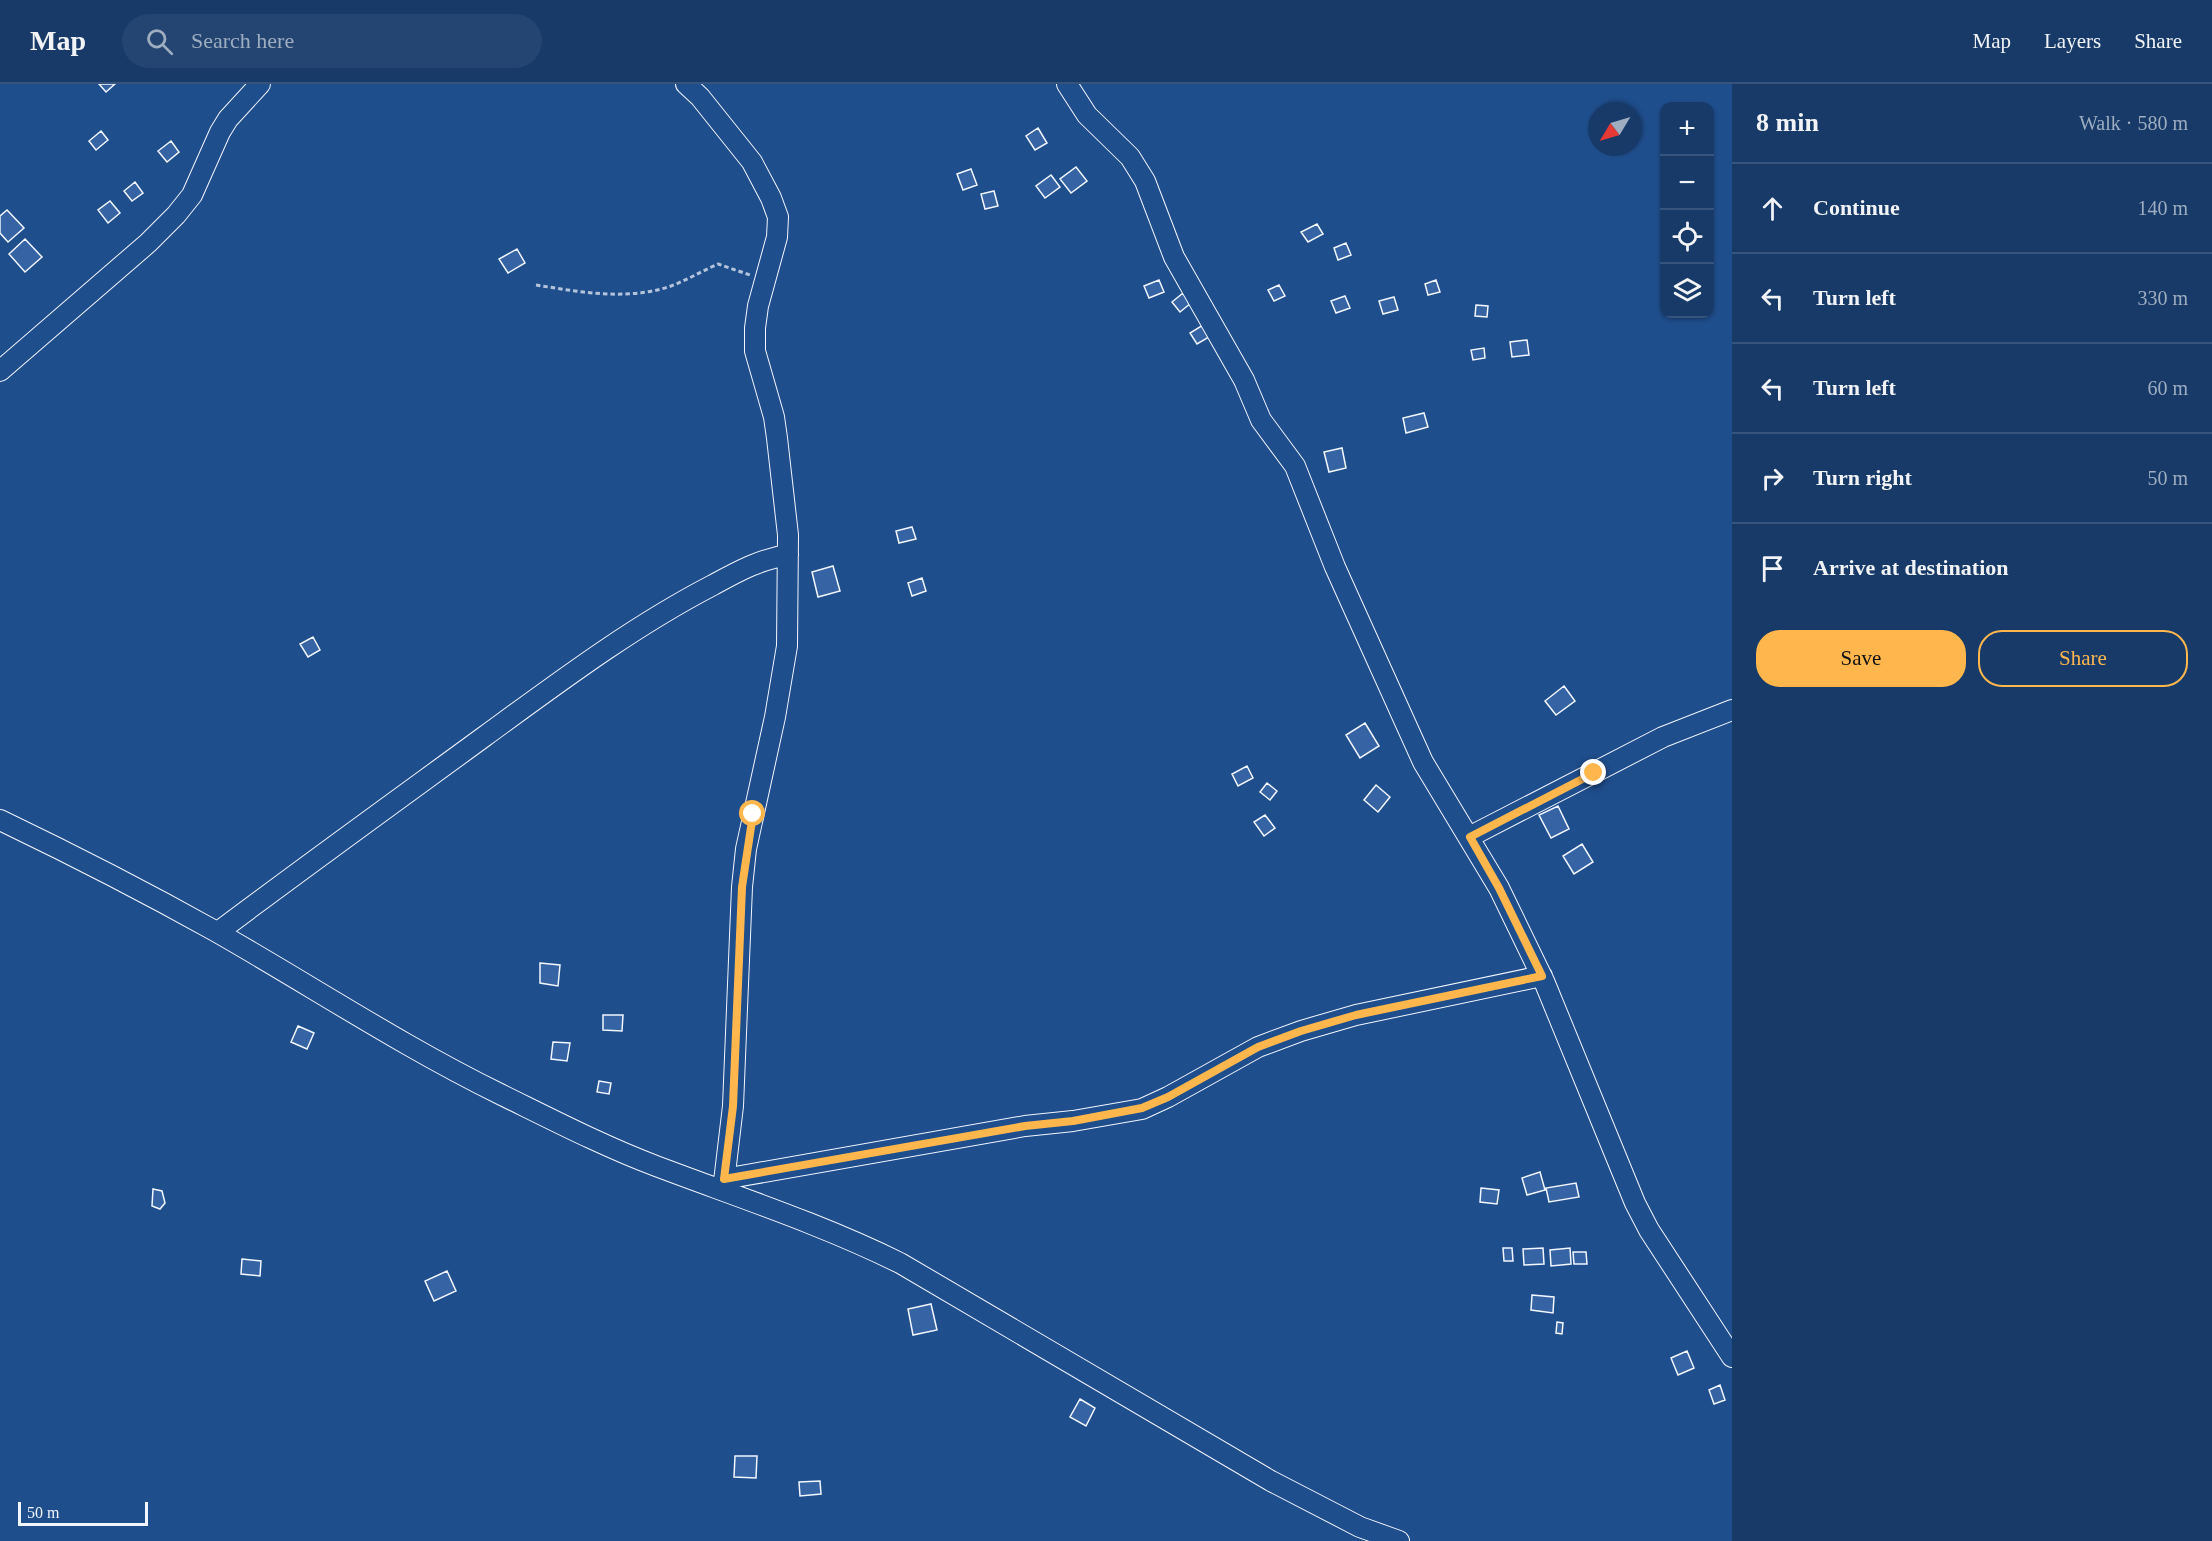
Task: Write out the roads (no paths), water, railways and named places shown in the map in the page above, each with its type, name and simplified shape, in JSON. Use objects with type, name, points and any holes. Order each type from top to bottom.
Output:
[{"type":"street","points":[[0,371],[148,243],[176,215],[192,195],[228,119],[260,84]]},
{"type":"street","points":[[686,84],[700,97],[752,162],[778,217],[777,237],[758,306],[755,351],[774,417],[777,438],[788,555],[787,646],[775,717],[748,840],[742,887],[733,1106],[724,1185]]},
{"type":"street","points":[[1067,84],[1087,115],[1130,157],[1145,181],[1174,257],[1244,380],[1261,420],[1295,466],[1335,567],[1423,762],[1499,888],[1542,976],[1640,1212],[1654,1238],[1732,1357]]},
{"type":"street","points":[[218,932],[368,820],[637,628],[696,593],[745,568],[770,557],[788,555]]},
{"type":"street","points":[[1470,837],[1662,737],[1732,710]]},
{"type":"street","points":[[0,820],[83,860],[218,932],[406,1043],[498,1094],[623,1152],[724,1185],[862,1244],[900,1263],[1270,1480],[1360,1527],[1399,1541]]},
{"type":"street","points":[[724,1185],[1025,1126],[1073,1121],[1142,1108],[1168,1097],[1258,1047],[1301,1031],[1356,1015],[1542,976]]}]
